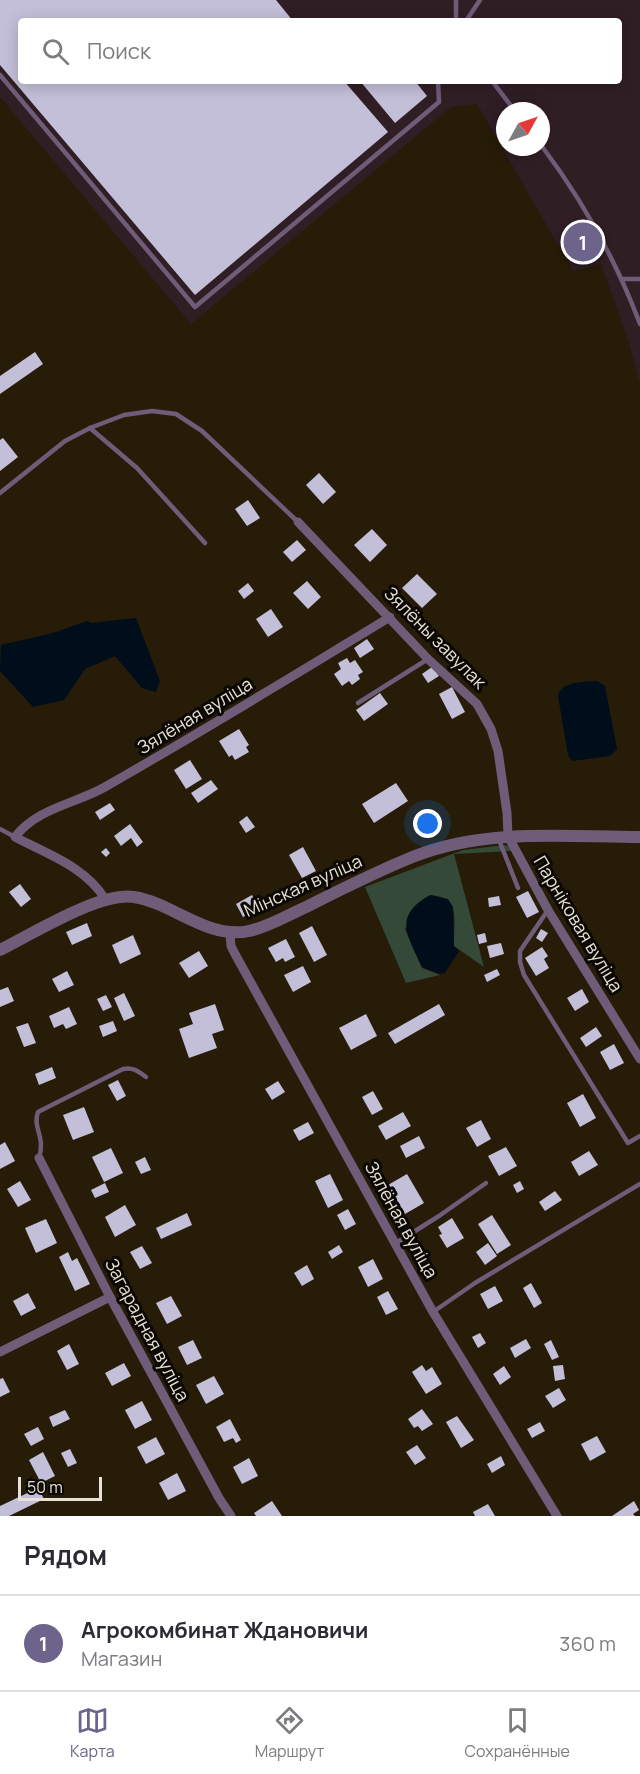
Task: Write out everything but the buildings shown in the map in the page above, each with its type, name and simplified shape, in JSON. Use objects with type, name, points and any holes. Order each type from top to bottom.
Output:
[{"type":"street","name":"Зялёны завулак","points":[[298,522],[428,659],[477,704],[491,729],[498,751],[507,813],[499,837]]},
{"type":"street","name":"Зялёная вуліца","points":[[15,837],[32,819],[88,796],[390,617]]},
{"type":"street","points":[[15,837],[84,874],[97,886],[105,899]]},
{"type":"street","name":"Мінская вуліца","points":[[0,950],[105,899],[133,897],[150,901],[210,928],[230,934],[265,927],[414,856],[439,848],[499,837],[640,837]]},
{"type":"street","name":"Парніковая вуліца","points":[[499,837],[548,910],[640,1059]]},
{"type":"street","name":"Зялёная вуліца","points":[[230,934],[231,946],[235,954],[394,1244],[557,1516]]},
{"type":"street","name":"Загарадная вуліца","points":[[39,1158],[110,1297],[231,1516]]},
{"type":"street","points":[[0,1352],[110,1297]]},
{"type":"lane","points":[[456,0],[456,18]]},
{"type":"lane","points":[[468,18],[480,0]]},
{"type":"lane","points":[[0,75],[195,307],[439,102],[438,84]]},
{"type":"lane","points":[[494,84],[508,102]]},
{"type":"lane","points":[[548,156],[594,224],[623,279],[640,324]]},
{"type":"lane","points":[[623,279],[640,279]]},
{"type":"lane","points":[[0,493],[65,441],[90,428],[124,415],[152,411],[176,414],[202,431],[298,522]]},
{"type":"lane","points":[[90,428],[137,468],[205,543]]},
{"type":"lane","points":[[358,702],[428,659]]},
{"type":"lane","points":[[0,829],[15,837]]},
{"type":"lane","points":[[499,837],[518,888]]},
{"type":"lane","points":[[548,910],[520,951],[520,962],[524,975],[628,1143],[640,1136]]},
{"type":"lane","points":[[39,1158],[42,1147],[35,1119],[38,1112],[129,1068],[137,1070],[146,1077]]},
{"type":"lane","points":[[394,1244],[486,1183]]},
{"type":"lane","points":[[433,1312],[475,1283],[640,1184]]},
{"type":"shaded area","points":[[0,0],[640,0],[640,383],[628,339],[601,264],[573,271],[507,156],[550,156],[550,102],[496,102],[496,137],[477,104],[451,107],[191,324],[0,97]]},
{"type":"green space","points":[[509,846],[511,851],[454,854],[484,967],[454,946],[452,906],[441,897],[431,895],[405,929],[422,968],[440,975],[406,983],[365,887],[463,850]]},
{"type":"water","points":[[136,618],[160,681],[156,692],[142,688],[115,656],[85,669],[64,700],[33,707],[0,671],[1,645],[53,633],[87,621],[92,623]]},
{"type":"water","points":[[597,681],[605,686],[617,749],[610,756],[572,761],[568,755],[558,696],[560,691],[568,685]]},
{"type":"water","points":[[430,895],[448,899],[453,907],[454,946],[459,951],[445,973],[440,974],[422,967],[406,927],[411,911]]},
{"type":"place","name":"Агрокомбинат Ждановичи","points":[[583,242]]}]
